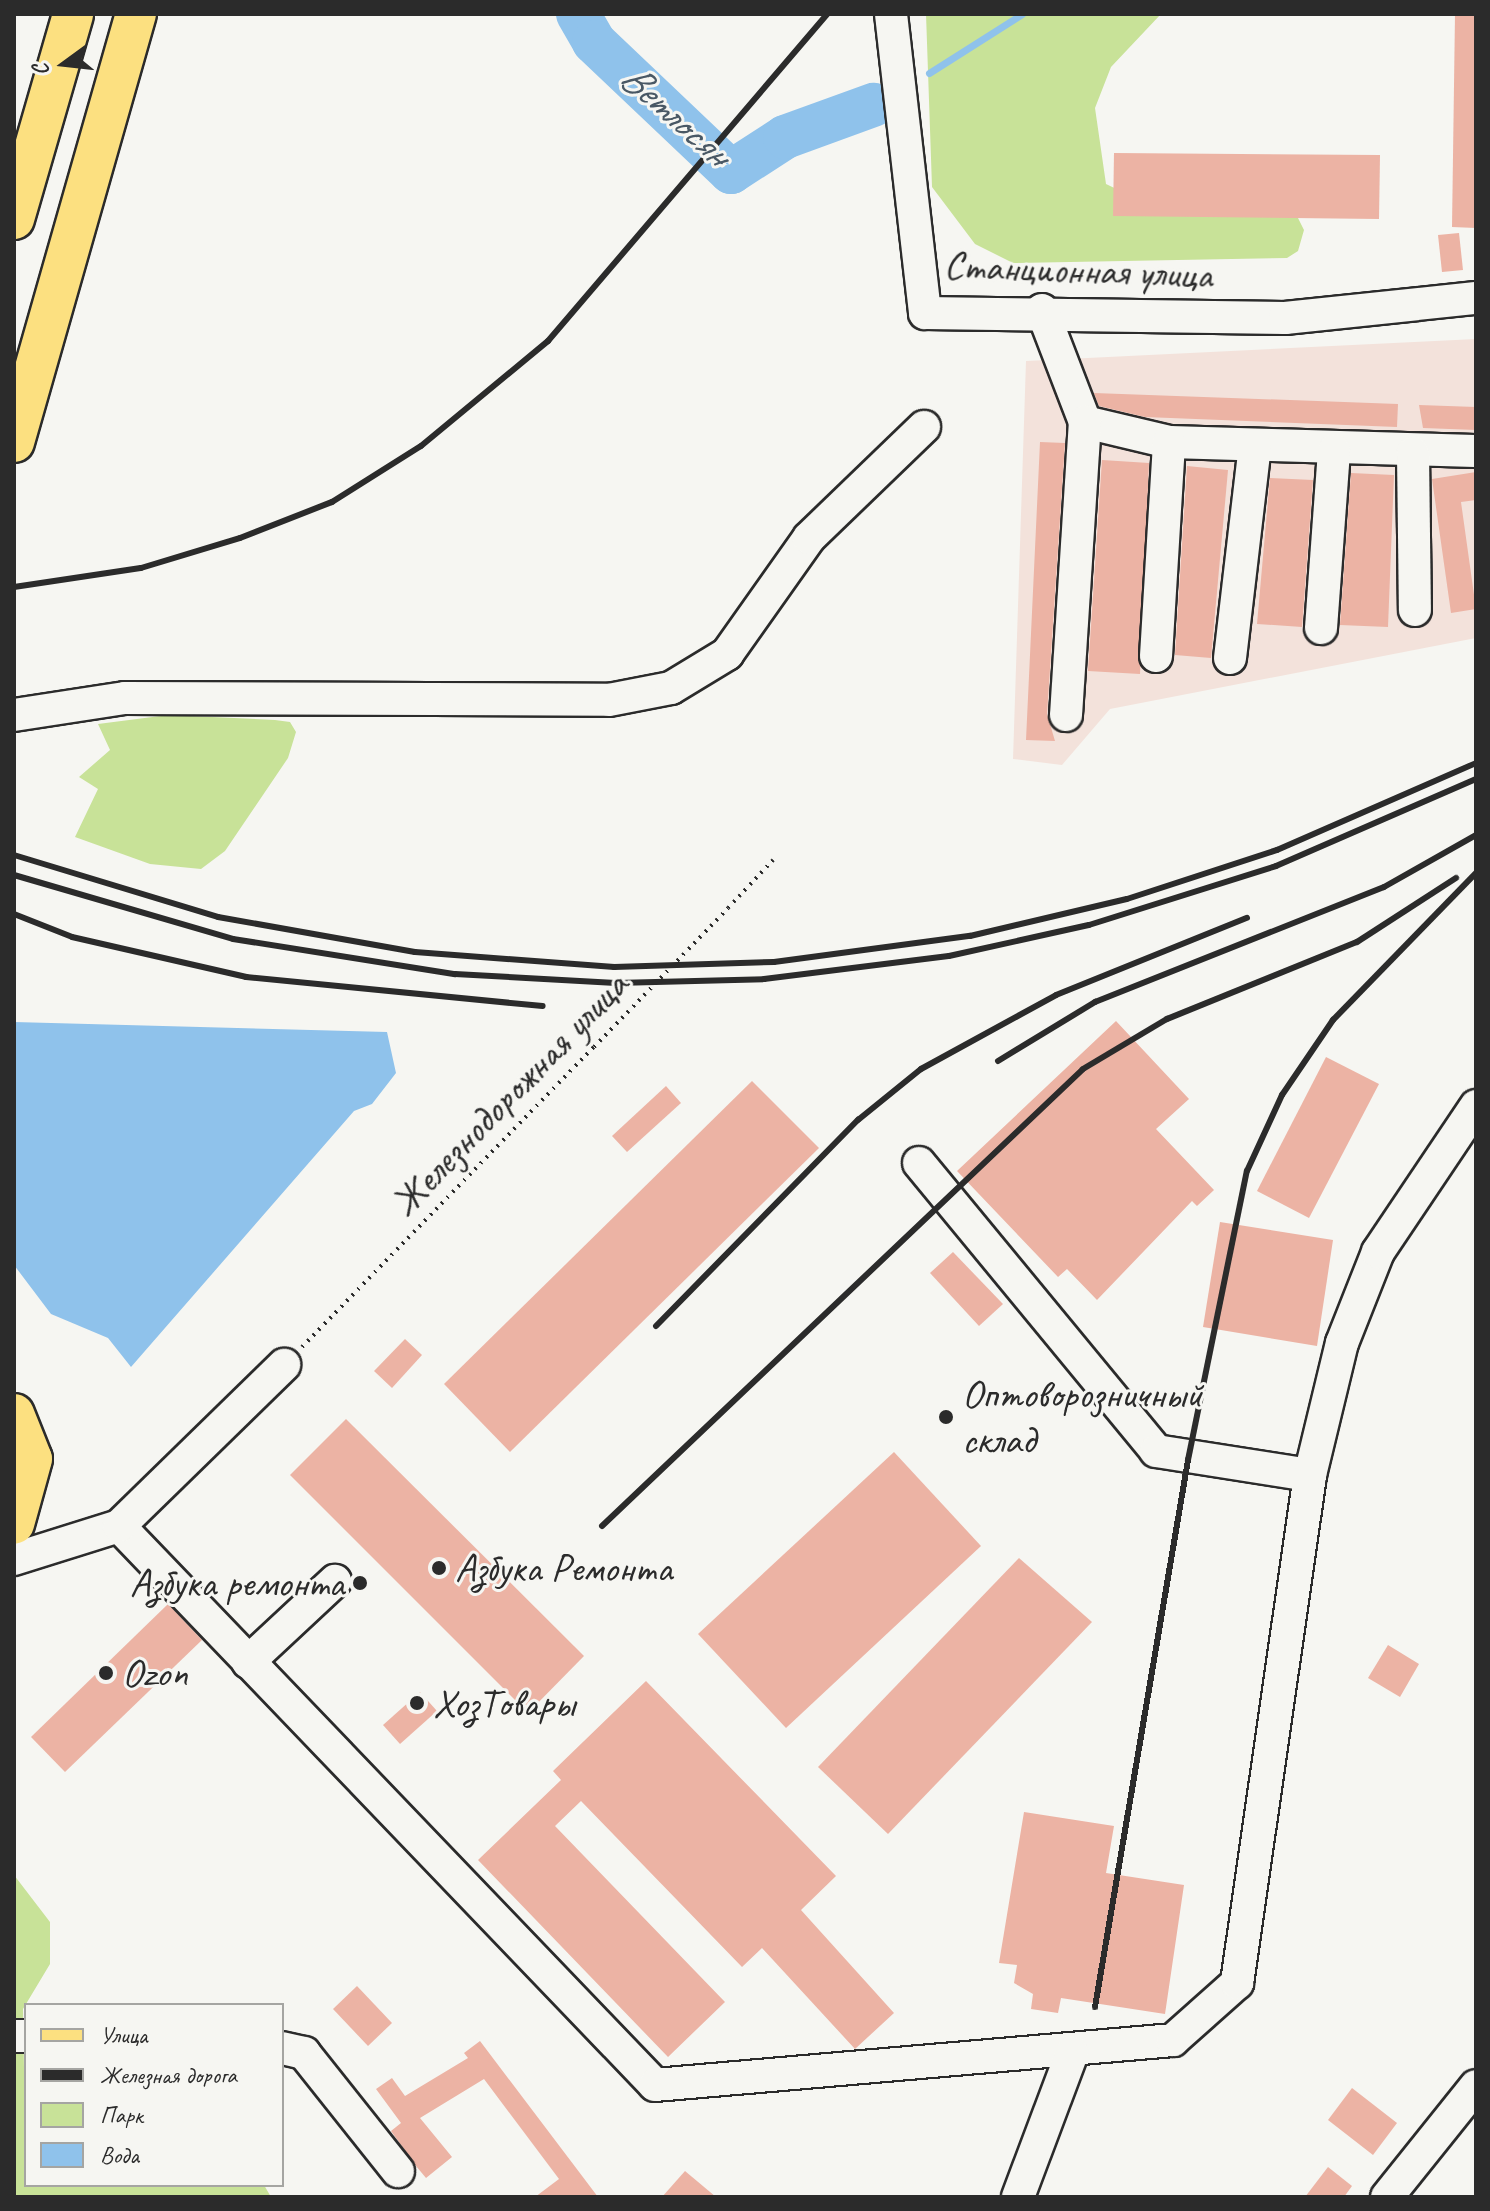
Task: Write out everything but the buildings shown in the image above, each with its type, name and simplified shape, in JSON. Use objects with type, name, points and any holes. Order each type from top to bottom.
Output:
[{"type":"main road","points":[[14,219],[73,14]]},
{"type":"main road","points":[[14,442],[136,14]]},
{"type":"main road","points":[[14,1414],[32,1459],[14,1524]]},
{"type":"street","name":"Станционная улица","points":[[891,14],[925,313],[1042,310],[1285,318],[1476,298]]},
{"type":"street","points":[[1042,310],[1085,422],[1066,715]]},
{"type":"street","points":[[1085,422],[1169,442],[1413,453],[1476,451]]},
{"type":"street","points":[[14,715],[125,698],[609,700],[671,688],[727,654],[809,538],[924,427]]},
{"type":"street","points":[[1156,656],[1169,442]]},
{"type":"street","points":[[1230,658],[1255,446]]},
{"type":"street","points":[[1321,628],[1334,450]]},
{"type":"street","points":[[1413,453],[1415,610]]},
{"type":"street","points":[[119,1526],[655,2085],[1072,2053],[1173,2040],[1237,1983],[1310,1475],[1357,1296],[1378,1252],[1476,1106]]},
{"type":"street","points":[[919,1163],[1156,1451],[1310,1475]]},
{"type":"street","points":[[14,1559],[119,1526],[284,1365]]},
{"type":"street","points":[[248,1662],[335,1581]]},
{"type":"street","points":[[284,2048],[304,2053],[398,2171]]},
{"type":"street","points":[[1018,2197],[1072,2053]]},
{"type":"street","points":[[1387,2197],[1476,2086]]},
{"type":"path","name":"Железнодорожная улица","points":[[284,1365],[773,860]]},
{"type":"shaded area","points":[[1476,339],[1476,638],[1110,709],[1062,765],[1013,759],[1026,361]]},
{"type":"green space","points":[[926,14],[1161,14],[1111,67],[1095,108],[1106,184],[1131,196],[1298,218],[1304,230],[1298,251],[1287,258],[1013,263],[975,244],[932,187]]},
{"type":"green space","points":[[168,715],[275,720],[290,722],[296,732],[288,758],[225,851],[201,869],[150,864],[75,837],[98,789],[79,777],[110,750],[98,724]]},
{"type":"green space","points":[[14,1875],[50,1922],[50,1964],[23,2009],[24,2187],[265,2187],[271,2197],[14,2197]]},
{"type":"water","points":[[14,1022],[387,1032],[396,1073],[372,1104],[354,1111],[131,1367],[108,1338],[51,1314],[14,1265]]},
{"type":"waterway","name":"Ветлосян","points":[[578,14],[594,42],[731,172],[785,137],[873,105]]},
{"type":"waterway","name":"Ветлосян","points":[[929,73],[1022,14]]},
{"type":"railway","points":[[14,587],[141,568],[240,538],[332,502],[421,446],[548,341],[827,14]]},
{"type":"railway","points":[[14,855],[218,917],[415,952],[614,967],[774,962],[970,936],[1127,899],[1277,850],[1476,763]]},
{"type":"railway","points":[[14,875],[233,939],[455,974],[616,983],[764,979],[949,956],[1089,925],[1276,866],[1476,779]]},
{"type":"railway","points":[[998,1061],[1095,1002],[1384,887],[1476,835]]},
{"type":"railway","points":[[1095,2007],[1188,1460],[1247,1171],[1282,1095],[1333,1020],[1476,873]]},
{"type":"railway","points":[[602,1526],[1083,1069],[1167,1019],[1357,942],[1456,878]]},
{"type":"railway","points":[[14,914],[72,937],[246,977],[543,1006]]},
{"type":"railway","points":[[656,1326],[858,1120],[921,1069],[1056,995],[1247,918]]},
{"type":"place","name":"Оптоворозничный склад","points":[[946,1417]]},
{"type":"place","name":"Азбука Ремонта","points":[[439,1568]]},
{"type":"place","name":"Азбука ремонта","points":[[360,1583]]},
{"type":"place","name":"Ozon","points":[[106,1673]]},
{"type":"place","name":"ХозТовары","points":[[417,1703]]}]
